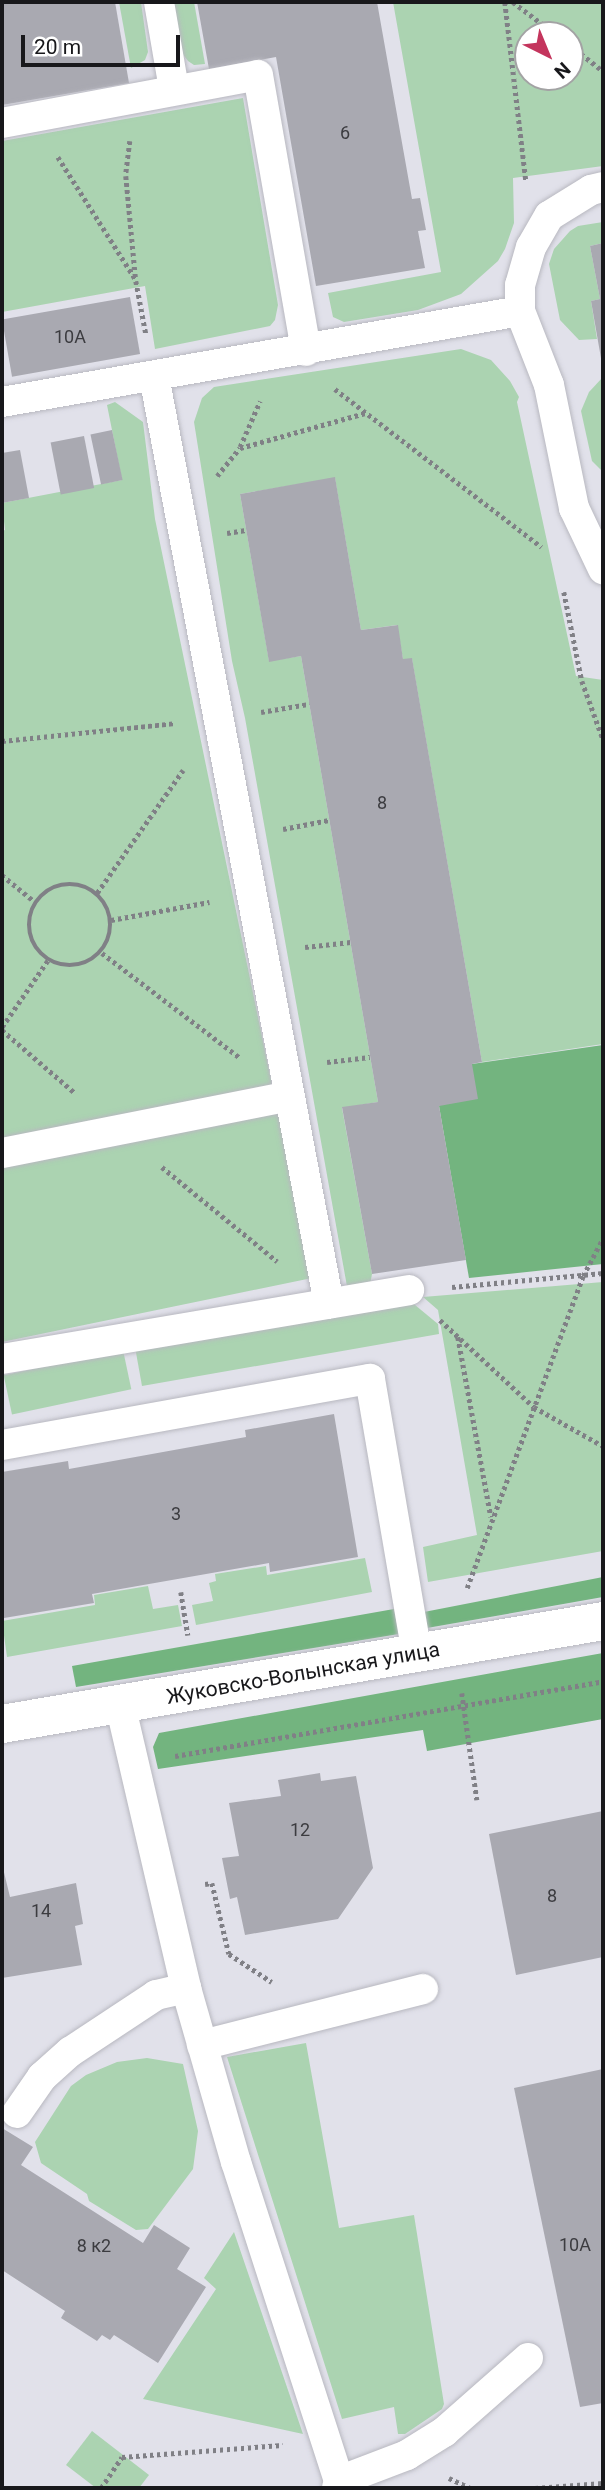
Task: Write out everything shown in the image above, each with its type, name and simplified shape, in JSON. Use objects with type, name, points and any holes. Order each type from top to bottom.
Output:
[{"type":"main road","name":"Жуковско-Волынская улица","points":[[2,1724],[603,1621]]},
{"type":"lane","points":[[159,2],[174,89]]},
{"type":"lane","points":[[2,123],[258,75],[306,351]]},
{"type":"lane","points":[[603,187],[591,190],[549,216],[531,247],[520,285],[520,311],[549,385],[573,508],[603,569]]},
{"type":"lane","points":[[2,401],[306,351],[520,311]]},
{"type":"lane","points":[[154,376],[329,1304]]},
{"type":"lane","points":[[2,1153],[289,1096]]},
{"type":"lane","points":[[2,1359],[409,1290]]},
{"type":"lane","points":[[2,1445],[370,1379],[417,1653]]},
{"type":"lane","points":[[120,1704],[186,1988],[236,2162],[338,2485],[407,2455],[444,2432],[528,2358]]},
{"type":"lane","points":[[17,2113],[42,2077],[70,2052],[156,1995],[186,1988]]},
{"type":"lane","points":[[202,2045],[423,1989]]},
{"type":"path","points":[[505,2],[523,173],[531,195],[549,216]]},
{"type":"path","points":[[513,2],[538,21]]},
{"type":"path","points":[[584,56],[603,71]]},
{"type":"path","points":[[135,96],[126,176],[136,281],[154,376]]},
{"type":"path","points":[[33,117],[136,281]]},
{"type":"path","points":[[306,351],[312,371],[546,550]]},
{"type":"path","points":[[214,479],[240,448],[366,413]]},
{"type":"path","points":[[221,522],[223,533]]},
{"type":"path","points":[[2,741],[219,719]]},
{"type":"path","points":[[97,893],[219,719]]},
{"type":"path","points":[[2,875],[35,902]]},
{"type":"path","points":[[71,883],[97,893],[106,903],[111,920],[109,942],[102,953],[82,965],[58,965],[48,960],[31,940],[30,914],[35,902],[57,885],[71,883]]},
{"type":"path","points":[[111,920],[251,895]]},
{"type":"path","points":[[102,953],[289,1096]]},
{"type":"path","points":[[2,1027],[48,960]]},
{"type":"path","points":[[467,1588],[583,1276],[603,1238]]},
{"type":"path","points":[[409,1290],[603,1273]]},
{"type":"path","points":[[409,1290],[534,1406],[603,1446]]},
{"type":"path","points":[[458,1336],[492,1519]]},
{"type":"path","points":[[181,1592],[188,1635]]},
{"type":"path","points":[[455,1647],[477,1800]]},
{"type":"path","points":[[135,1767],[186,1753],[603,1681]]},
{"type":"path","points":[[164,1891],[212,1883],[229,1954],[323,2014]]},
{"type":"path","points":[[101,2488],[122,2457],[288,2445]]},
{"type":"path","points":[[535,2488],[603,2483]]},
{"type":"green space","points":[[119,2],[141,2],[148,52],[145,60],[131,68]]},
{"type":"green space","points":[[170,2],[194,2],[205,64],[194,65],[178,48]]},
{"type":"green space","points":[[393,2],[603,2],[603,166],[513,178],[514,223],[505,249],[498,261],[461,294],[418,310],[344,322],[333,317],[328,293],[441,272]]},
{"type":"green space","points":[[243,98],[278,305],[275,320],[270,326],[155,349],[145,286],[2,312],[2,141]]},
{"type":"green space","points":[[603,222],[603,243],[590,246],[600,299],[591,301],[597,339],[579,340],[560,320],[549,264],[554,249],[570,231],[578,226]]},
{"type":"green space","points":[[461,349],[491,360],[510,381],[519,397],[517,402],[576,676],[603,680],[603,1044],[482,1062],[412,659],[403,659],[397,625],[361,630],[335,478],[240,494],[269,661],[301,656],[378,1102],[342,1108],[372,1274],[370,1285],[348,1292],[245,718],[232,661],[194,422],[202,398],[214,387]]},
{"type":"green space","points":[[603,377],[603,472],[592,461],[581,411],[589,392]]},
{"type":"green space","points":[[115,402],[143,422],[155,519],[312,1278],[2,1342],[2,531],[5,530],[2,503],[122,480],[107,405]]},
{"type":"green space","points":[[603,1045],[603,1264],[469,1278],[439,1106],[472,1064]]},
{"type":"green space","points":[[603,1282],[603,1551],[428,1582],[423,1547],[477,1535],[438,1310],[423,1297]]},
{"type":"green space","points":[[409,1300],[438,1324],[439,1334],[142,1386],[135,1347]]},
{"type":"green space","points":[[123,1350],[131,1389],[12,1414],[4,1375]]},
{"type":"green space","points":[[365,1558],[372,1592],[196,1625],[192,1605],[213,1601],[209,1583],[216,1581],[215,1574],[266,1566],[267,1575]]},
{"type":"green space","points":[[603,1577],[603,1597],[427,1628],[424,1612]]},
{"type":"green space","points":[[148,1586],[153,1609],[178,1605],[182,1626],[7,1657],[2,1621],[95,1605],[94,1595]]},
{"type":"green space","points":[[394,1609],[399,1634],[76,1687],[72,1666]]},
{"type":"green space","points":[[603,1653],[603,1719],[427,1751],[423,1730],[158,1769],[153,1747],[159,1733]]},
{"type":"green space","points":[[306,2043],[339,2228],[414,2215],[444,2404],[442,2409],[405,2434],[398,2434],[394,2407],[342,2419],[227,2057]]},
{"type":"green space","points":[[147,2058],[183,2064],[198,2131],[193,2169],[148,2229],[136,2230],[89,2201],[87,2194],[41,2163],[35,2142],[71,2086],[86,2075],[117,2062]]},
{"type":"green space","points":[[234,2232],[303,2434],[143,2399],[216,2289],[204,2278]]},
{"type":"green space","points":[[92,2431],[149,2475],[139,2488],[96,2488],[66,2465]]},
{"type":"building","points":[[2,2],[115,2],[129,83],[2,105]]},
{"type":"building","points":[[197,2],[377,2],[412,199],[420,198],[426,230],[418,231],[425,268],[316,286],[276,57],[209,69]]},
{"type":"building","points":[[603,243],[602,364],[591,301],[600,299],[590,246]]},
{"type":"building","points":[[130,297],[140,354],[12,377],[2,320]]},
{"type":"building","points":[[112,430],[123,480],[101,484],[90,435]]},
{"type":"building","points":[[84,436],[94,488],[61,495],[51,442]]},
{"type":"building","points":[[20,450],[29,498],[2,503],[2,453]]},
{"type":"building","points":[[335,477],[361,630],[398,625],[403,659],[412,658],[482,1062],[472,1064],[478,1099],[439,1106],[466,1260],[372,1274],[342,1107],[378,1102],[301,656],[269,662],[240,494]]},
{"type":"building","points":[[334,1414],[358,1557],[270,1572],[269,1563],[92,1594],[94,1603],[4,1618],[2,1472],[68,1461],[69,1469],[246,1437],[245,1430]]},
{"type":"building","points":[[320,1773],[321,1781],[356,1776],[373,1868],[338,1919],[245,1935],[237,1897],[230,1899],[222,1858],[239,1856],[229,1803],[281,1796],[278,1780]]},
{"type":"building","points":[[603,1811],[603,1957],[516,1975],[489,1834]]},
{"type":"building","points":[[2,1864],[10,1897],[76,1883],[83,1924],[75,1926],[82,1965],[2,1978]]},
{"type":"building","points":[[603,2069],[603,2403],[580,2407],[514,2088]]},
{"type":"building","points":[[2,2128],[33,2147],[21,2165],[143,2243],[154,2225],[190,2248],[177,2269],[206,2287],[158,2363],[114,2335],[110,2340],[102,2335],[97,2341],[61,2318],[65,2311],[2,2270]]}]
